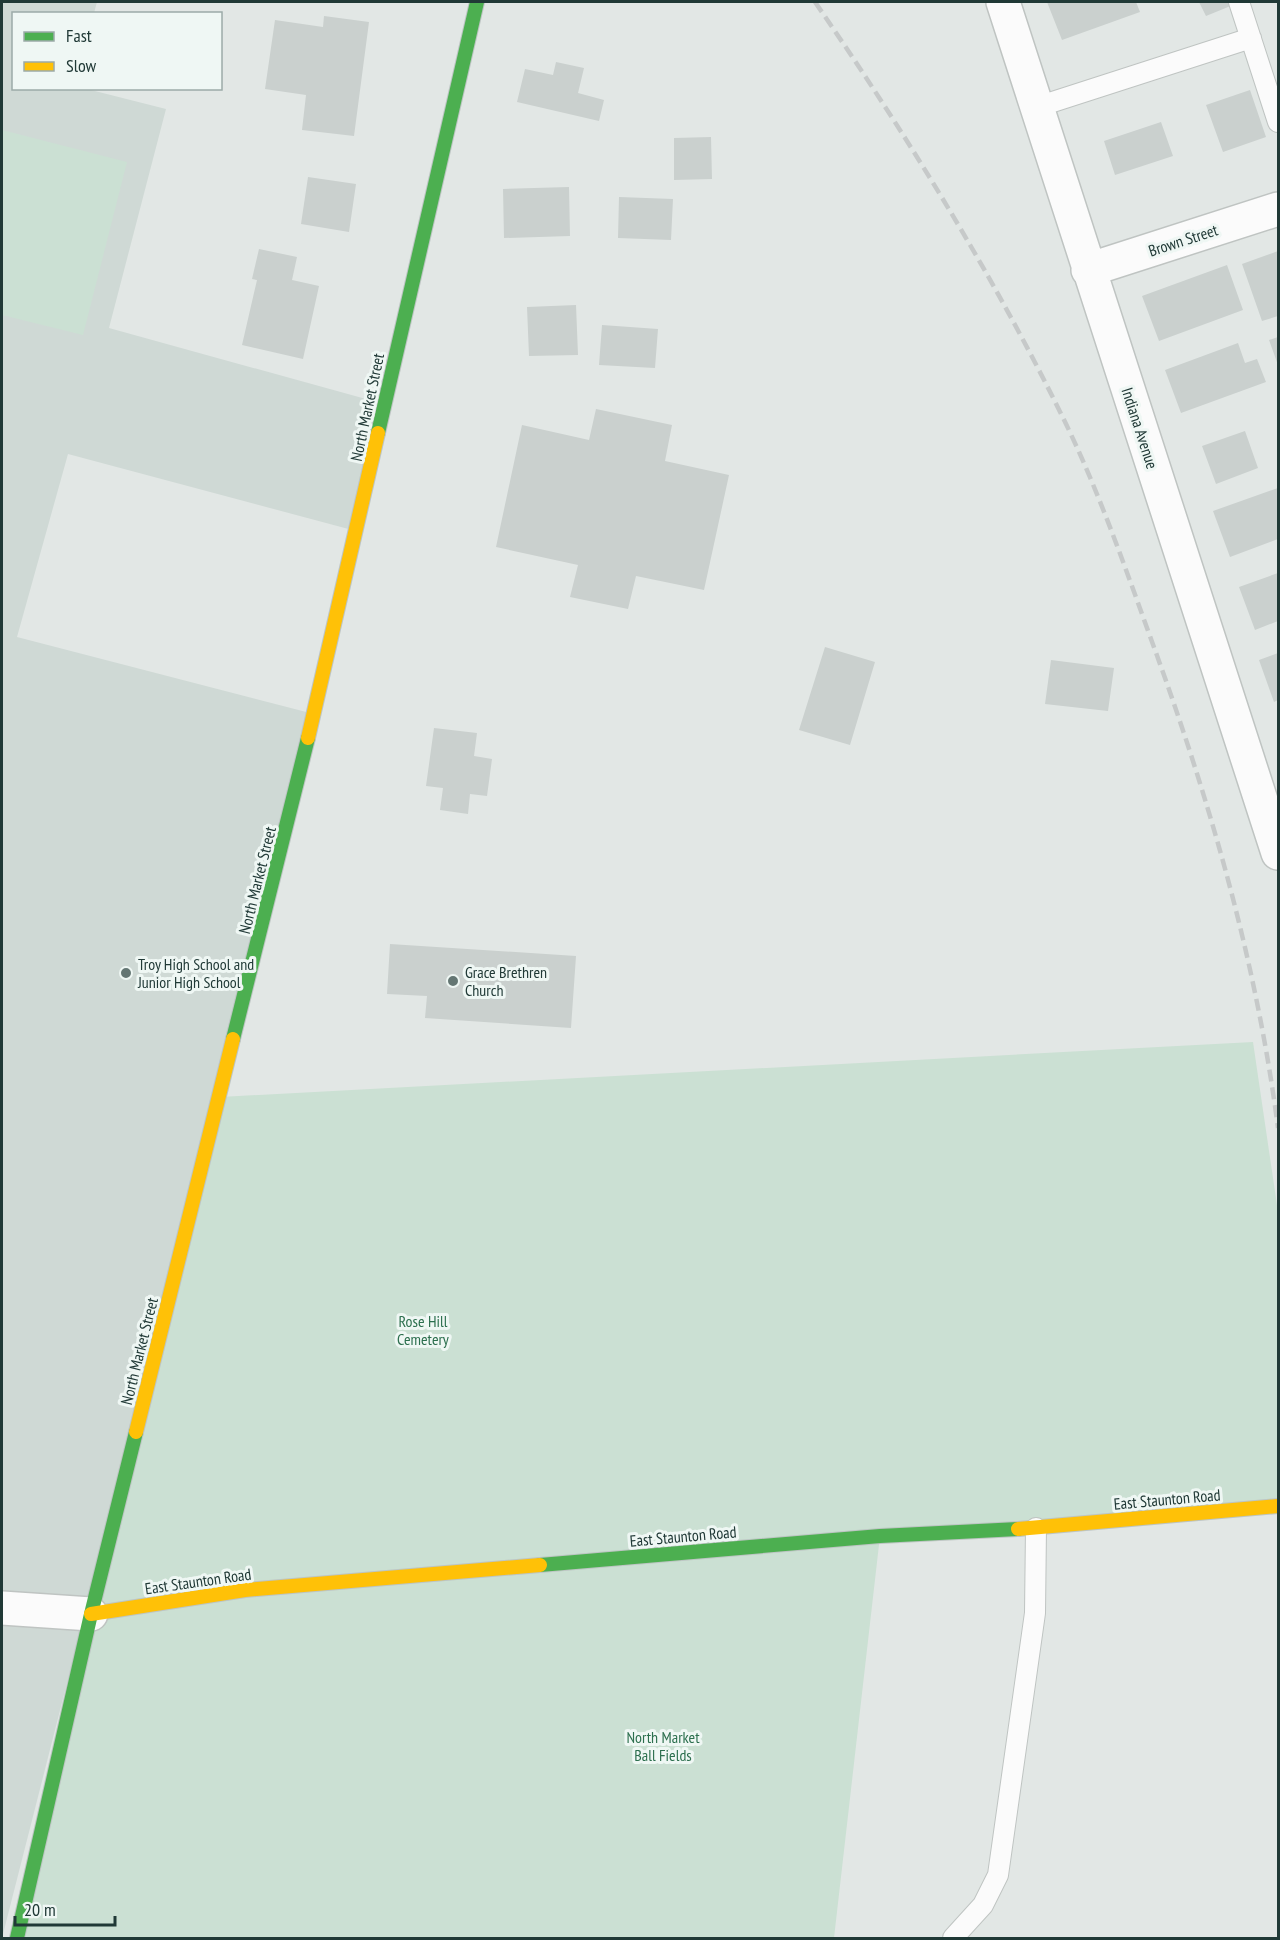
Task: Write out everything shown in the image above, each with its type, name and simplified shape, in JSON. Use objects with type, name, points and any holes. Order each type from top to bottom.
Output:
[{"type":"street","name":"North Market Street","points":[[17,1938],[91,1614],[269,902],[477,2]]},
{"type":"street","name":"Indiana Avenue","points":[[1003,2],[1278,853]]},
{"type":"street","name":"Brown Street","points":[[1088,270],[1278,209]]},
{"type":"street","name":"East Staunton Road","points":[[91,1614],[245,1590],[868,1537],[1036,1527],[1278,1506]]},
{"type":"street","points":[[2,1608],[91,1614]]},
{"type":"lane","points":[[1239,2],[1278,122]]},
{"type":"lane","points":[[1037,107],[1251,38]]},
{"type":"lane","points":[[953,1938],[984,1905],[998,1875],[1035,1613],[1036,1527]]},
{"type":"shaded area","name":"Troy High School and Junior High School","points":[[2,2],[97,2],[94,12],[12,12],[12,90],[91,90],[166,109],[109,328],[384,404],[356,531],[68,454],[17,637],[314,714],[2,1938]]},
{"type":"green space","points":[[2,130],[127,162],[83,335],[2,315]]},
{"type":"green space","name":"Rose Hill Cemetery","points":[[1253,1042],[1278,1212],[1278,1506],[880,1536],[834,1938],[17,1938],[220,1097]]},
{"type":"building","points":[[1047,2],[1136,2],[1140,12],[1062,40]]},
{"type":"building","points":[[1199,2],[1231,2],[1233,5],[1206,16]]},
{"type":"building","points":[[324,16],[369,22],[354,136],[302,130],[306,95],[265,89],[275,20],[323,27]]},
{"type":"building","points":[[556,62],[584,68],[578,93],[604,100],[599,121],[517,102],[525,69],[553,75]]},
{"type":"building","points":[[1250,90],[1266,137],[1223,152],[1206,105]]},
{"type":"building","points":[[1161,122],[1173,156],[1115,175],[1104,141]]},
{"type":"building","points":[[711,137],[712,179],[674,180],[674,138]]},
{"type":"building","points":[[308,177],[356,184],[349,232],[301,224]]},
{"type":"building","points":[[569,187],[570,236],[504,238],[503,189]]},
{"type":"building","points":[[619,197],[673,199],[671,240],[618,238]]},
{"type":"building","points":[[259,249],[297,257],[292,280],[319,286],[303,359],[242,345],[257,280],[252,279]]},
{"type":"building","points":[[1278,251],[1278,316],[1262,321],[1242,264]]},
{"type":"building","points":[[1227,265],[1243,310],[1159,341],[1142,296]]},
{"type":"building","points":[[576,305],[578,355],[529,356],[527,307]]},
{"type":"building","points":[[602,325],[658,329],[655,368],[599,365]]},
{"type":"building","points":[[1278,337],[1278,365],[1269,340]]},
{"type":"building","points":[[1238,343],[1245,363],[1257,359],[1266,382],[1181,413],[1165,370]]},
{"type":"building","points":[[596,409],[672,425],[665,461],[729,475],[704,590],[636,576],[628,609],[570,597],[578,565],[496,547],[522,425],[589,440]]},
{"type":"building","points":[[1245,431],[1258,468],[1216,484],[1202,446]]},
{"type":"building","points":[[1278,488],[1278,539],[1230,557],[1213,511]]},
{"type":"building","points":[[1278,573],[1278,621],[1255,630],[1239,587]]},
{"type":"building","points":[[825,647],[875,662],[850,745],[799,730]]},
{"type":"building","points":[[1278,653],[1278,700],[1274,702],[1259,660]]},
{"type":"building","points":[[1051,660],[1114,668],[1108,711],[1045,704]]},
{"type":"building","points":[[434,728],[477,733],[474,756],[492,759],[487,796],[470,794],[468,814],[440,810],[443,788],[426,786]]},
{"type":"building","points":[[390,944],[576,956],[571,1028],[425,1018],[427,996],[387,994]]},
{"type":"railway","points":[[815,2],[917,156],[980,262],[1039,371],[1090,478],[1122,558],[1172,699],[1211,819],[1257,1003],[1278,1128]]},
{"type":"traffic: fast","points":[[378,433],[477,2]]},
{"type":"traffic: fast","points":[[233,1039],[308,738]]},
{"type":"traffic: fast","points":[[17,1938],[91,1614],[136,1432]]},
{"type":"traffic: fast","points":[[540,1565],[880,1536],[1018,1529]]},
{"type":"traffic: slow","points":[[308,738],[378,433]]},
{"type":"traffic: slow","points":[[136,1432],[233,1039]]},
{"type":"traffic: slow","points":[[1018,1529],[1278,1506]]},
{"type":"traffic: slow","points":[[91,1614],[245,1590],[540,1565]]},
{"type":"place","name":"Troy High School and Junior High School","points":[[126,973]]},
{"type":"place","name":"Grace Brethren Church","points":[[453,981]]},
{"type":"park label","name":"North Market Ball Fields","points":[[663,1746]]}]
